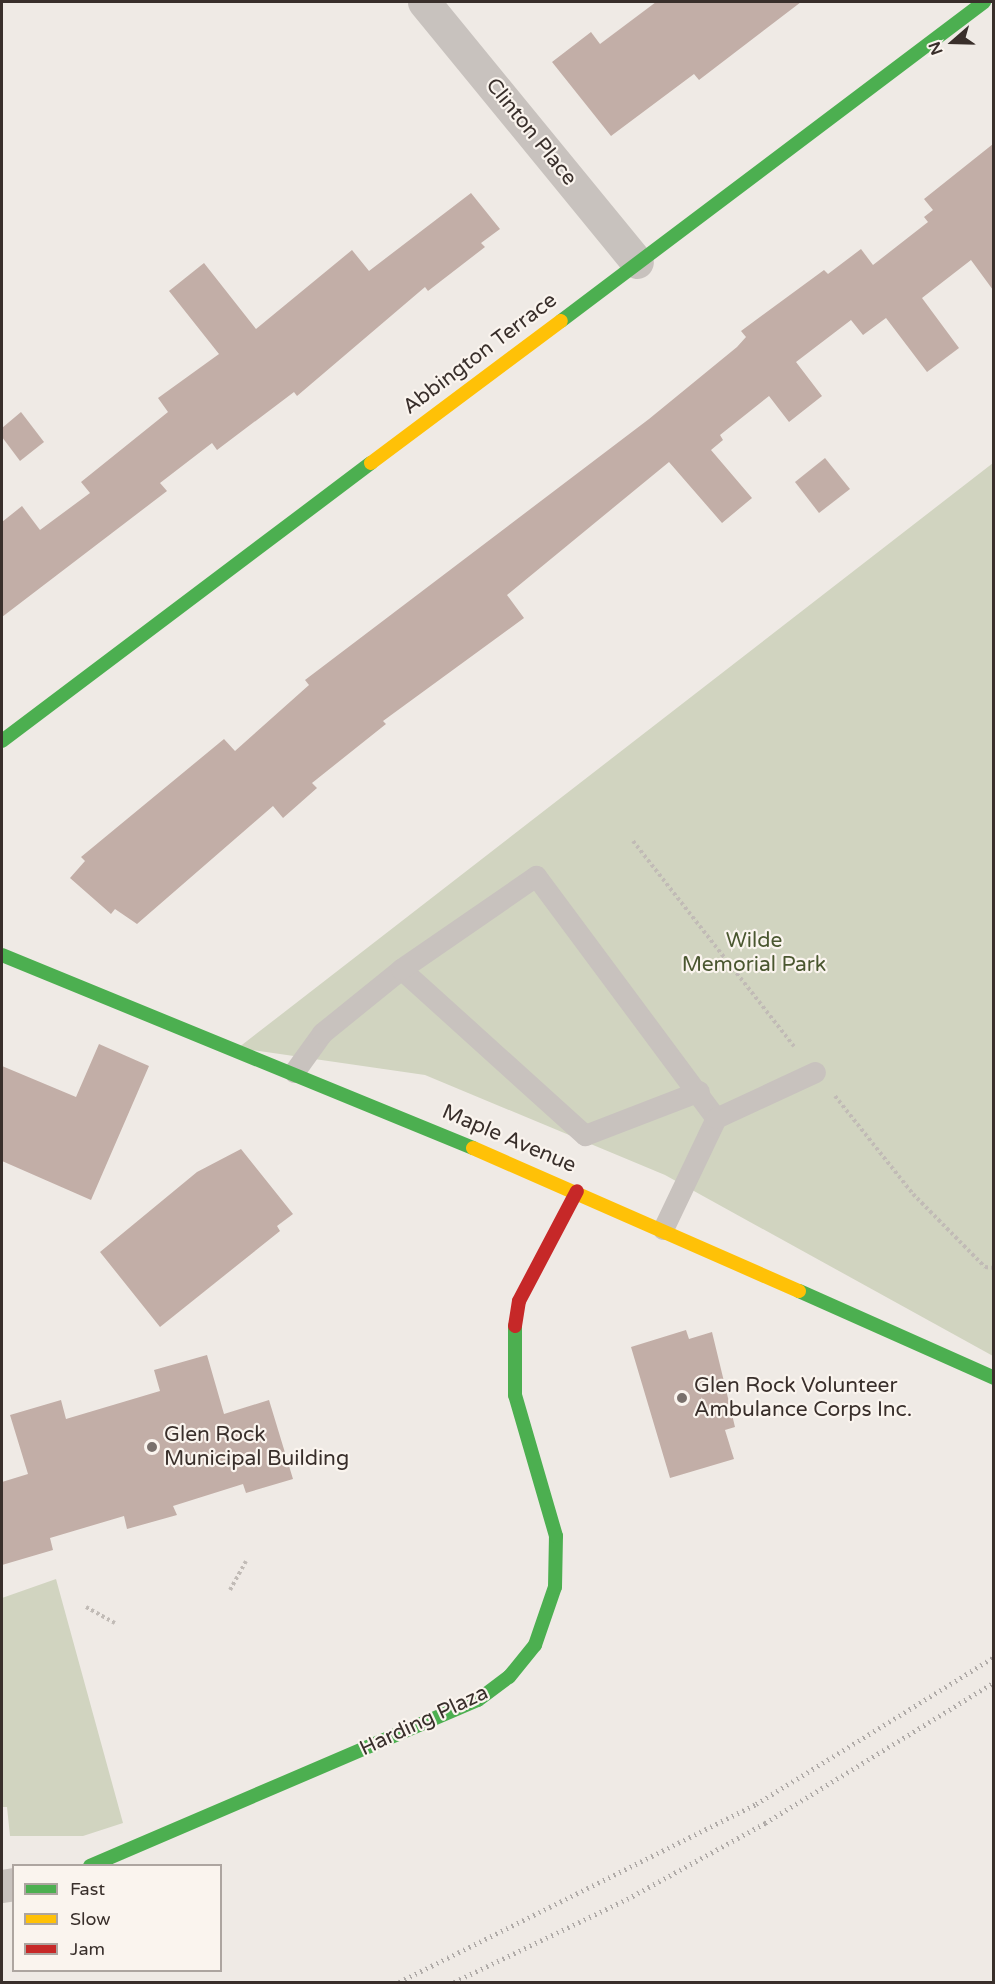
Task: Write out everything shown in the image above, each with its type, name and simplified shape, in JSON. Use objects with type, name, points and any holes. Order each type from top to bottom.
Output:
[{"type":"street","name":"Clinton Place","points":[[424,2],[637,262]]},
{"type":"street","name":"Abbington Terrace","points":[[2,741],[984,2]]},
{"type":"street","name":"Maple Avenue","points":[[2,955],[294,1072],[577,1191],[993,1378]]},
{"type":"street","name":"Harding Plaza","points":[[95,1864],[478,1700],[509,1677],[535,1645],[555,1587],[556,1536],[515,1395],[512,1346],[519,1301],[577,1191]]},
{"type":"lane","points":[[294,1072],[322,1033],[401,969],[536,876],[699,1091],[716,1118]]},
{"type":"lane","points":[[401,969],[585,1135],[699,1091]]},
{"type":"lane","points":[[663,1229],[716,1118],[815,1072]]},
{"type":"path","points":[[633,841],[913,1194],[985,1267],[993,1268]]},
{"type":"path","points":[[230,1590],[246,1561]]},
{"type":"path","points":[[86,1608],[116,1623]]},
{"type":"green space","name":"Wilde Memorial Park","points":[[993,463],[993,1356],[665,1175],[425,1075],[238,1048]]},
{"type":"green space","points":[[56,1579],[123,1823],[83,1836],[10,1836],[7,1807],[2,1807],[2,1598]]},
{"type":"building","points":[[656,2],[801,2],[699,80],[694,74],[611,136],[552,62],[591,32],[600,44]]},
{"type":"building","points":[[993,144],[993,290],[971,260],[922,298],[959,348],[927,372],[886,318],[863,335],[851,320],[796,362],[822,396],[789,422],[769,396],[720,435],[723,440],[711,450],[752,498],[722,523],[669,462],[507,595],[524,618],[383,721],[386,724],[312,783],[317,788],[283,818],[273,806],[137,924],[115,909],[111,914],[70,878],[85,861],[81,857],[224,739],[235,751],[309,685],[305,680],[649,419],[737,347],[746,337],[741,331],[824,270],[828,274],[861,249],[873,265],[928,222],[924,217],[933,210],[924,199]]},
{"type":"building","points":[[471,193],[500,229],[481,243],[485,247],[428,291],[425,287],[297,396],[294,392],[217,450],[212,443],[160,483],[167,491],[2,617],[2,522],[22,506],[40,530],[90,493],[81,482],[168,412],[158,398],[219,354],[169,291],[204,263],[256,329],[352,250],[369,271]]},
{"type":"building","points":[[21,412],[44,442],[20,461],[2,437],[2,428]]},
{"type":"building","points":[[825,458],[850,489],[819,513],[795,482]]},
{"type":"building","points":[[99,1044],[149,1066],[91,1200],[2,1161],[2,1066],[76,1097]]},
{"type":"building","points":[[241,1149],[293,1214],[277,1226],[280,1231],[160,1327],[100,1252],[197,1172]]},
{"type":"building","name":"Glen Rock Volunteer Ambulance Corps Inc.","points":[[686,1330],[689,1339],[712,1332],[735,1427],[725,1430],[734,1459],[670,1478],[631,1347]]},
{"type":"building","name":"Glen Rock Municipal Building","points":[[207,1355],[224,1414],[269,1400],[293,1479],[246,1493],[243,1484],[173,1506],[177,1515],[127,1529],[124,1516],[50,1538],[53,1550],[2,1565],[2,1482],[28,1474],[10,1415],[61,1400],[66,1419],[160,1391],[154,1370]]},
{"type":"railway","points":[[399,1982],[756,1804],[994,1657]]},
{"type":"railway","points":[[454,1982],[627,1899],[765,1823],[994,1682]]},
{"type":"traffic: fast","points":[[561,321],[984,2]]},
{"type":"traffic: fast","points":[[2,741],[371,463]]},
{"type":"traffic: fast","points":[[2,955],[473,1148]]},
{"type":"traffic: fast","points":[[799,1291],[994,1378]]},
{"type":"traffic: fast","points":[[95,1864],[478,1700],[509,1677],[535,1645],[555,1587],[556,1536],[515,1395],[515,1326]]},
{"type":"traffic: slow","points":[[371,463],[561,321]]},
{"type":"traffic: slow","points":[[473,1148],[799,1291]]},
{"type":"traffic: jam","points":[[515,1326],[519,1301],[577,1191]]},
{"type":"place","name":"Glen Rock Volunteer Ambulance Corps Inc.","points":[[682,1398]]},
{"type":"place","name":"Glen Rock Municipal Building","points":[[152,1447]]}]
